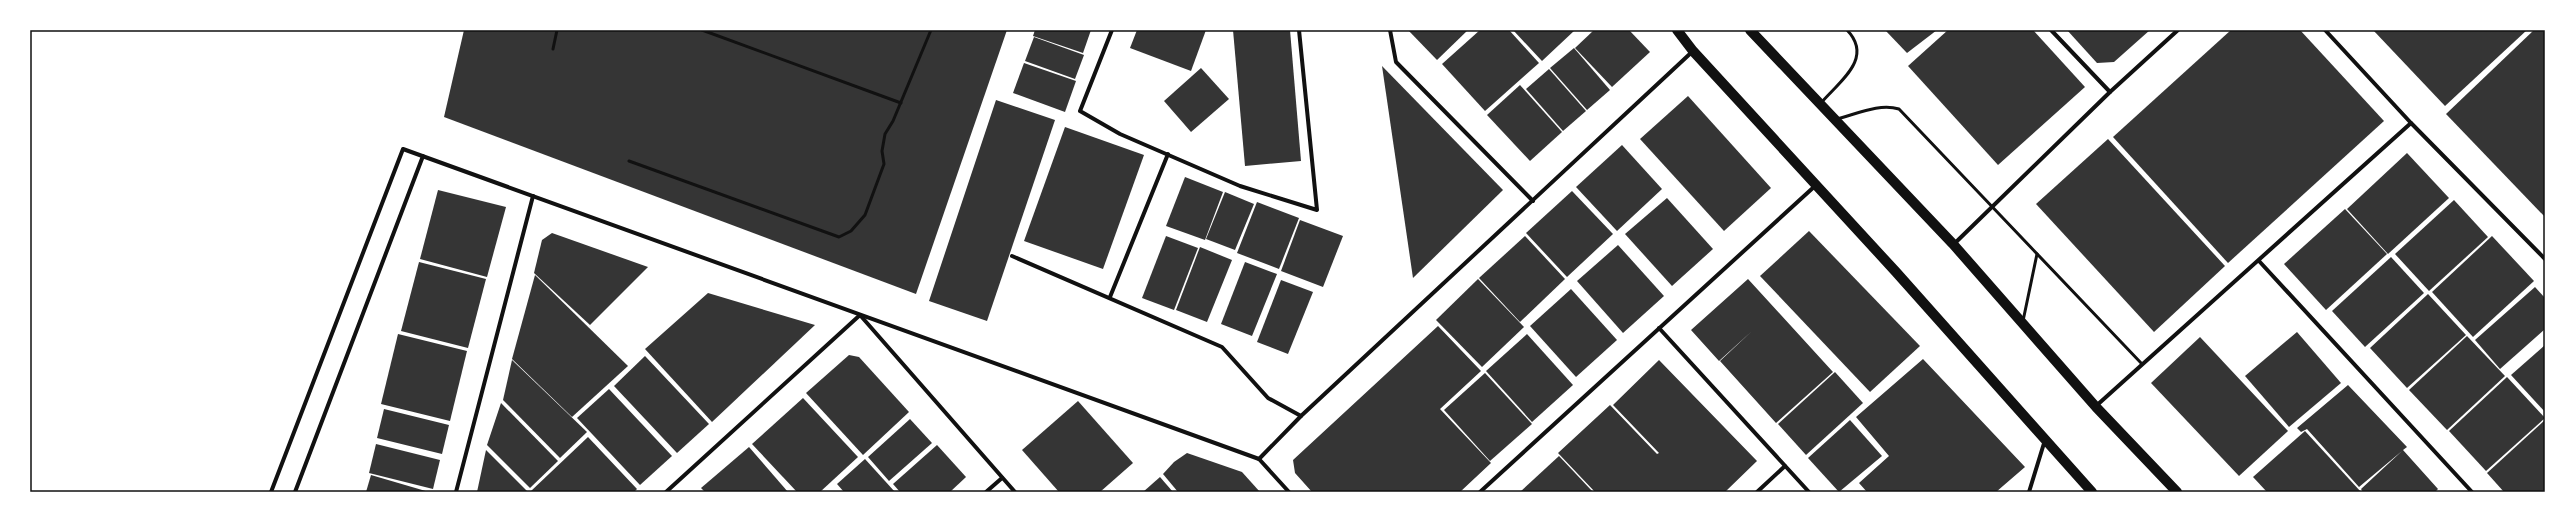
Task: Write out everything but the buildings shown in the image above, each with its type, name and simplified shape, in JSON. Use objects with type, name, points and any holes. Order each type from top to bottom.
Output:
[{"type":"main road","points":[[1677,30],[1692,51],[1896,272],[2092,492]]},
{"type":"main road","points":[[1754,31],[1820,104],[1953,244],[2096,407],[2178,492]]},
{"type":"street","points":[[1112,30],[1080,112],[1120,134],[1240,186],[1317,210],[1299,30]]},
{"type":"street","points":[[1390,30],[1396,62],[1533,201]]},
{"type":"street","points":[[2051,30],[2110,92]]},
{"type":"street","points":[[1953,244],[1994,206],[2110,92],[2178,30]]},
{"type":"street","points":[[2325,30],[2411,123],[2545,259]]},
{"type":"street","points":[[1259,459],[1301,416],[1692,51]]},
{"type":"street","points":[[2096,407],[2411,123]]},
{"type":"street","points":[[271,492],[403,148],[1259,459],[1289,492]]},
{"type":"street","points":[[1110,297],[1168,154]]},
{"type":"street","points":[[295,492],[423,156]]},
{"type":"street","points":[[1480,492],[1816,186]]},
{"type":"street","points":[[456,492],[533,196]]},
{"type":"street","points":[[1012,256],[1110,297],[1222,347],[1268,398],[1301,416]]},
{"type":"street","points":[[2259,261],[2472,492]]},
{"type":"street","points":[[860,315],[1015,492]]},
{"type":"street","points":[[666,492],[860,315]]},
{"type":"street","points":[[1659,328],[1808,492]]},
{"type":"street","points":[[2029,492],[2045,439]]},
{"type":"street","points":[[1757,492],[1785,466]]},
{"type":"street","points":[[986,492],[1002,478]]},
{"type":"lane","points":[[553,48],[557,30]]},
{"type":"lane","points":[[702,30],[901,103]]},
{"type":"lane","points":[[629,161],[839,237],[851,231],[866,215],[884,164],[882,151],[885,134],[901,103],[931,30]]},
{"type":"lane","points":[[1820,104],[1856,63],[1858,50],[1855,38],[1847,30]]},
{"type":"lane","points":[[1835,120],[1878,108],[1890,106],[1899,109],[1994,206],[2037,254],[2142,364]]},
{"type":"lane","points":[[2022,324],[2037,254]]}]
